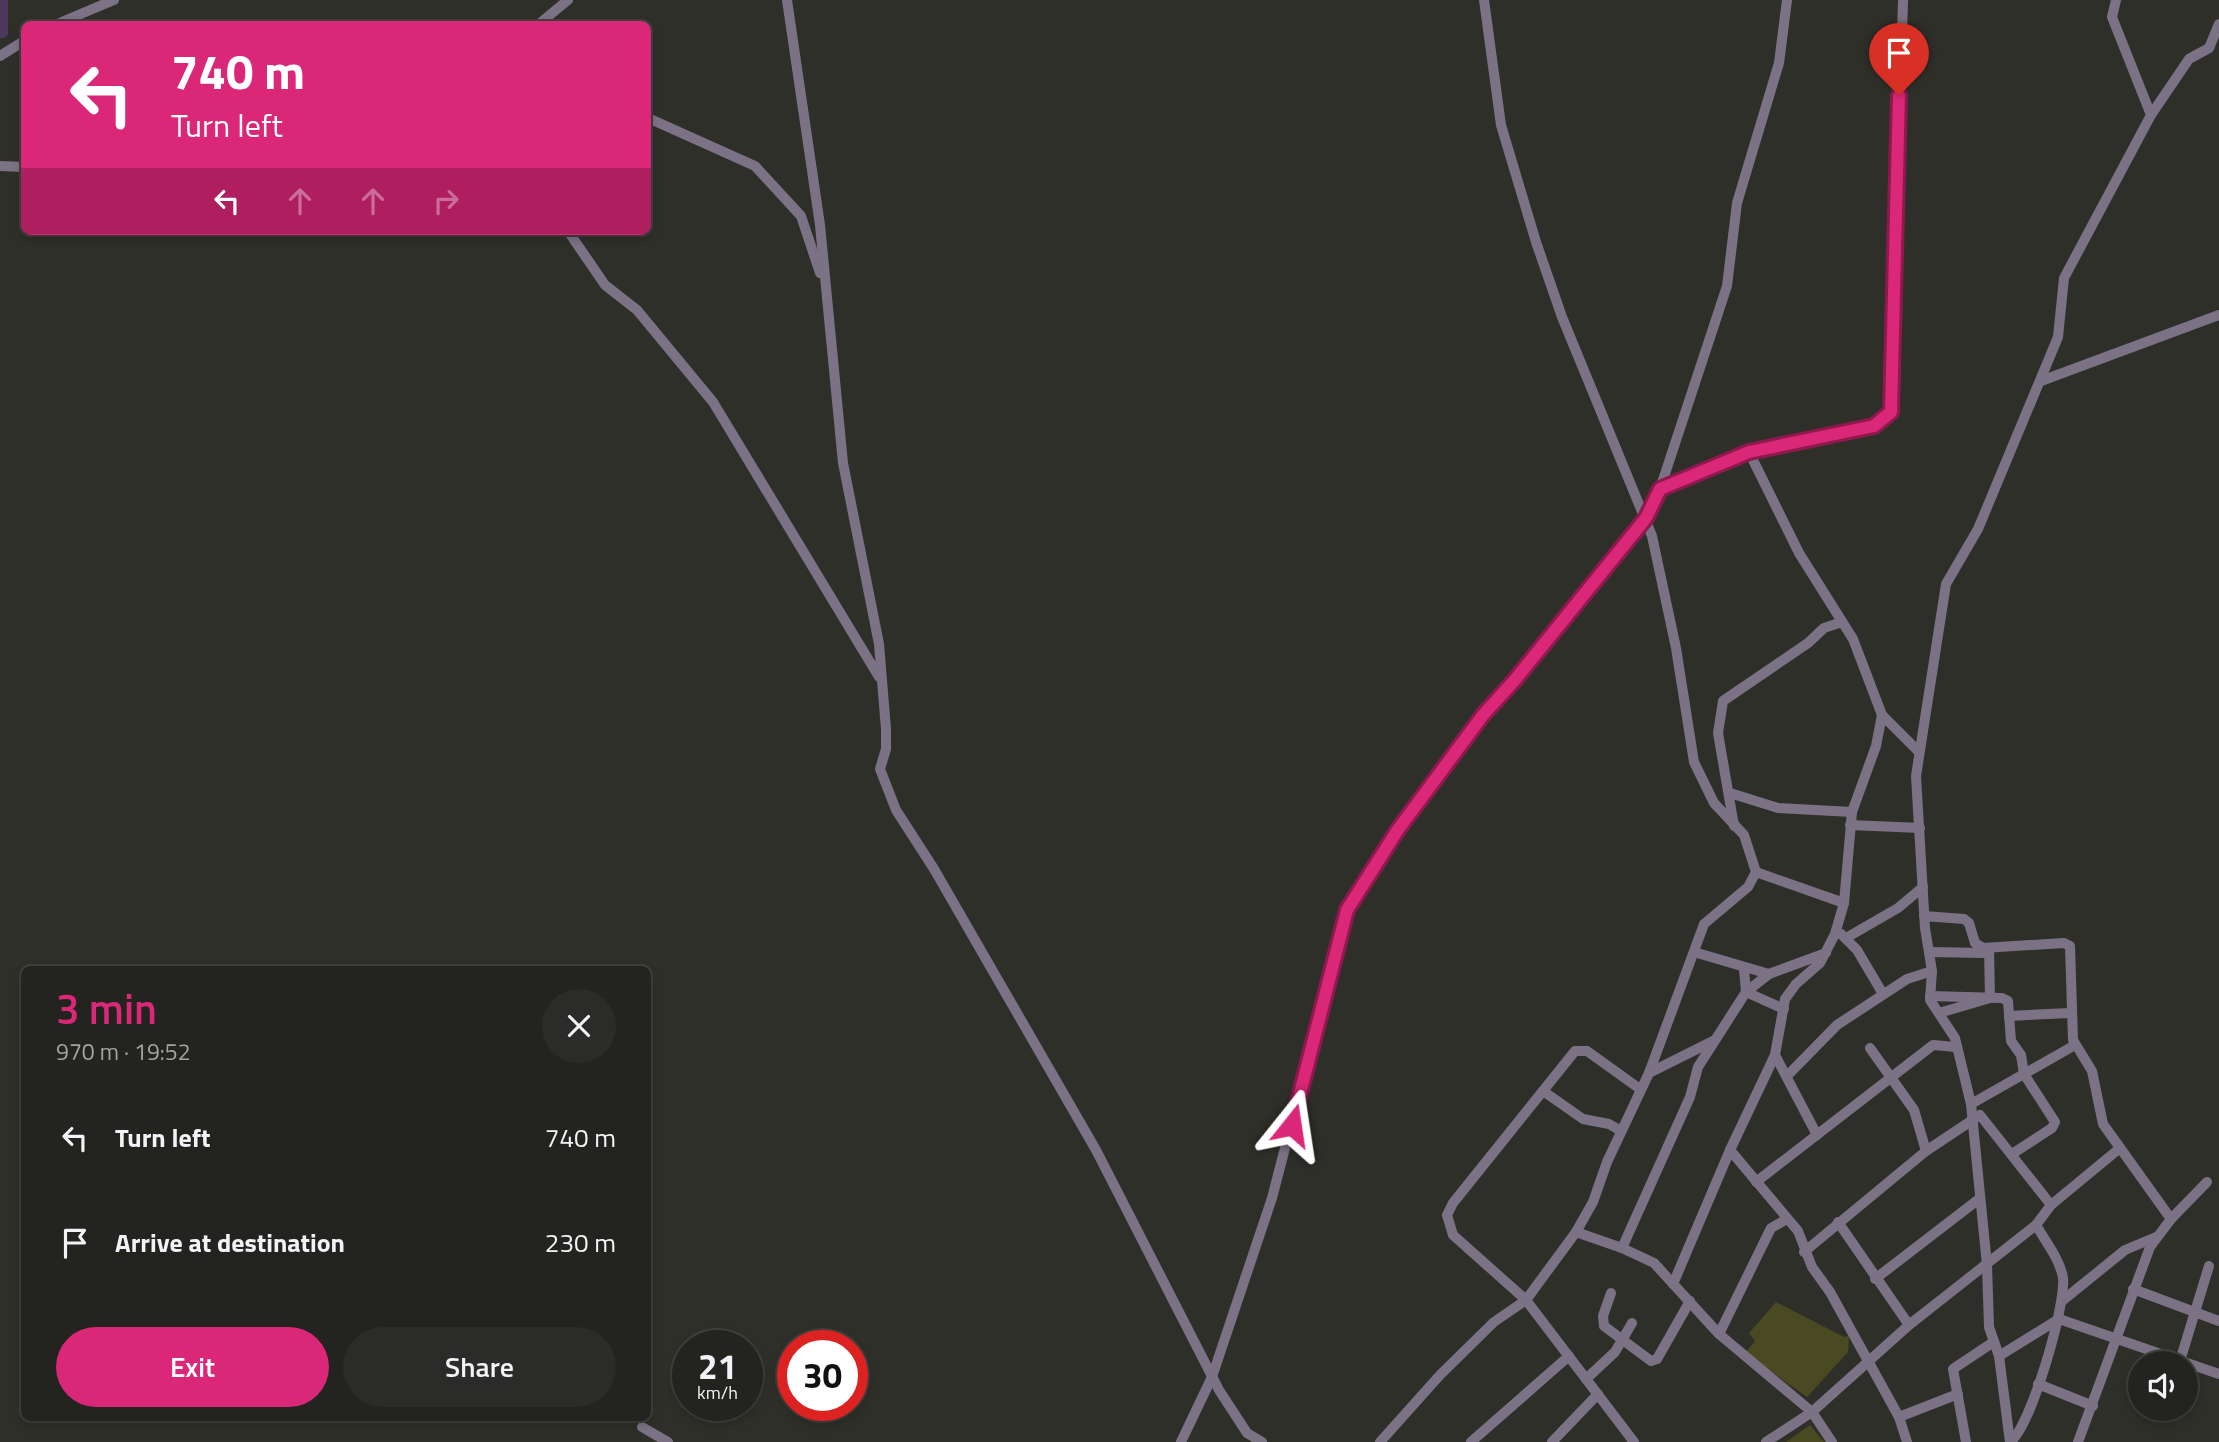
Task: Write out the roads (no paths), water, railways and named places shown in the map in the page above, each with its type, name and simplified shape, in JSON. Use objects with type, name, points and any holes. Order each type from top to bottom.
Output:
[{"type":"street","points":[[64,21],[114,0]]},
{"type":"street","points":[[543,21],[568,0]]},
{"type":"street","points":[[787,0],[820,225],[843,463],[879,644],[886,749],[880,769],[896,810],[934,869],[1096,1150],[1212,1377],[1247,1433],[1262,1442]]},
{"type":"street","points":[[1380,1442],[1494,1322],[1526,1300],[1576,1233],[1594,1202],[1621,1131],[1649,1073],[1704,924],[1748,887],[1756,873],[1744,835],[1706,790],[1694,762],[1676,648],[1646,518],[1571,340],[1536,243],[1501,125],[1484,0]]},
{"type":"street","points":[[1181,1442],[1212,1377],[1272,1198],[1347,910],[1397,831],[1483,715],[1522,672],[1646,518],[1660,489],[1727,286],[1737,203],[1779,63],[1787,0]]},
{"type":"street","points":[[1660,489],[1749,452],[1874,426],[1891,412],[1903,0]]},
{"type":"street","points":[[2116,0],[2112,17],[2151,115]]},
{"type":"street","points":[[2010,1442],[1999,1356],[1992,1343],[1989,1327],[1987,1265],[1970,1120],[1971,1104],[1956,1047],[1930,996],[1932,971],[1924,916],[1916,776],[1919,752],[1946,584],[1978,529],[2058,337],[2064,278],[2151,115],[2189,59],[2209,48],[2219,24]]},
{"type":"street","points":[[0,56],[21,43]]},
{"type":"street","points":[[651,119],[755,166],[801,216],[827,291]]},
{"type":"street","points":[[0,166],[21,167]]},
{"type":"street","points":[[571,235],[605,285],[637,310],[713,402],[880,678]]},
{"type":"street","points":[[2041,381],[2219,315]]},
{"type":"street","points":[[1749,452],[1799,553],[1853,639],[1882,715],[1919,752]]},
{"type":"street","points":[[1734,826],[1718,733],[1723,701],[1808,643],[1824,628],[1842,622]]},
{"type":"street","points":[[1673,1284],[1730,1150],[1775,1055],[1786,999],[1796,984],[1820,962],[1836,931],[1844,903],[1852,812],[1876,747],[1882,715]]},
{"type":"street","points":[[1730,793],[1778,808],[1852,812]]},
{"type":"street","points":[[1850,825],[1920,828]]},
{"type":"street","points":[[1756,873],[1844,903]]},
{"type":"street","points":[[1846,938],[1899,908],[1923,887]]},
{"type":"street","points":[[1924,916],[1964,919],[1969,923],[1977,946],[1989,951]]},
{"type":"street","points":[[1836,931],[1846,938],[1883,995]]},
{"type":"street","points":[[1929,952],[1989,951],[2067,944],[2072,952],[2070,1013],[2075,1045],[2092,1071],[2103,1124],[2171,1219]]},
{"type":"street","points":[[1694,951],[1744,969],[1769,974]]},
{"type":"street","points":[[1989,951],[1990,998]]},
{"type":"street","points":[[1622,1248],[1690,1097],[1699,1067],[1746,992],[1769,974],[1826,953]]},
{"type":"street","points":[[1744,969],[1746,992]]},
{"type":"street","points":[[1787,1076],[1837,1025],[1907,979],[1932,971]]},
{"type":"street","points":[[1746,992],[1784,1009]]},
{"type":"street","points":[[1930,996],[1990,998],[2008,1002],[2011,1041],[2021,1055],[2024,1074],[2055,1122],[2052,1128],[2012,1154]]},
{"type":"street","points":[[1939,1013],[1990,998]]},
{"type":"street","points":[[2009,1016],[2070,1013]]},
{"type":"street","points":[[1649,1073],[1713,1041]]},
{"type":"street","points":[[1756,1182],[1933,1045],[1956,1047]]},
{"type":"street","points":[[1971,1104],[2075,1045]]},
{"type":"street","points":[[1870,1048],[1914,1110],[1926,1151]]},
{"type":"street","points":[[1634,1442],[1526,1300],[1453,1235],[1447,1215],[1453,1203],[1575,1051],[1581,1049],[1640,1089]]},
{"type":"street","points":[[1775,1055],[1817,1135]]},
{"type":"street","points":[[1543,1091],[1587,1120],[1606,1123],[1621,1131]]},
{"type":"street","points":[[1804,1252],[1926,1151],[1980,1115],[2051,1205]]},
{"type":"street","points":[[1766,1442],[1812,1412],[1909,1325],[2036,1225],[2051,1205],[2120,1149]]},
{"type":"street","points":[[1730,1150],[1798,1231],[1804,1252],[1899,1417],[1907,1442]]},
{"type":"street","points":[[2078,1442],[2133,1289],[2156,1237],[2207,1182]]},
{"type":"street","points":[[1875,1279],[1979,1199]]},
{"type":"street","points":[[1718,1334],[1771,1228],[1787,1219]]},
{"type":"street","points":[[1838,1222],[1909,1325]]},
{"type":"street","points":[[2010,1442],[2022,1429],[2059,1319],[2062,1301],[2063,1282],[2059,1265],[2036,1225]]},
{"type":"street","points":[[1576,1233],[1622,1248],[1654,1263],[1718,1334],[1812,1412],[1832,1442]]},
{"type":"street","points":[[2062,1301],[2125,1250],[2156,1237]]},
{"type":"street","points":[[2183,1351],[2209,1266]]},
{"type":"street","points":[[2133,1289],[2219,1321]]},
{"type":"street","points":[[1611,1293],[1602,1321],[1606,1328],[1649,1360],[1655,1360],[1690,1301]]},
{"type":"street","points":[[2059,1319],[2150,1351]]},
{"type":"street","points":[[1999,1356],[2059,1319]]},
{"type":"street","points":[[1586,1379],[1623,1341],[1632,1323]]},
{"type":"street","points":[[1966,1442],[1953,1369],[1992,1343]]},
{"type":"street","points":[[1471,1442],[1569,1356]]},
{"type":"street","points":[[2198,1367],[2219,1374]]},
{"type":"street","points":[[2038,1384],[2093,1406]]},
{"type":"street","points":[[1552,1442],[1598,1394]]},
{"type":"street","points":[[1899,1417],[1958,1394]]},
{"type":"street","points":[[642,1427],[668,1442]]},
{"type":"waterway","points":[[0,33],[3,33],[3,0]]}]
